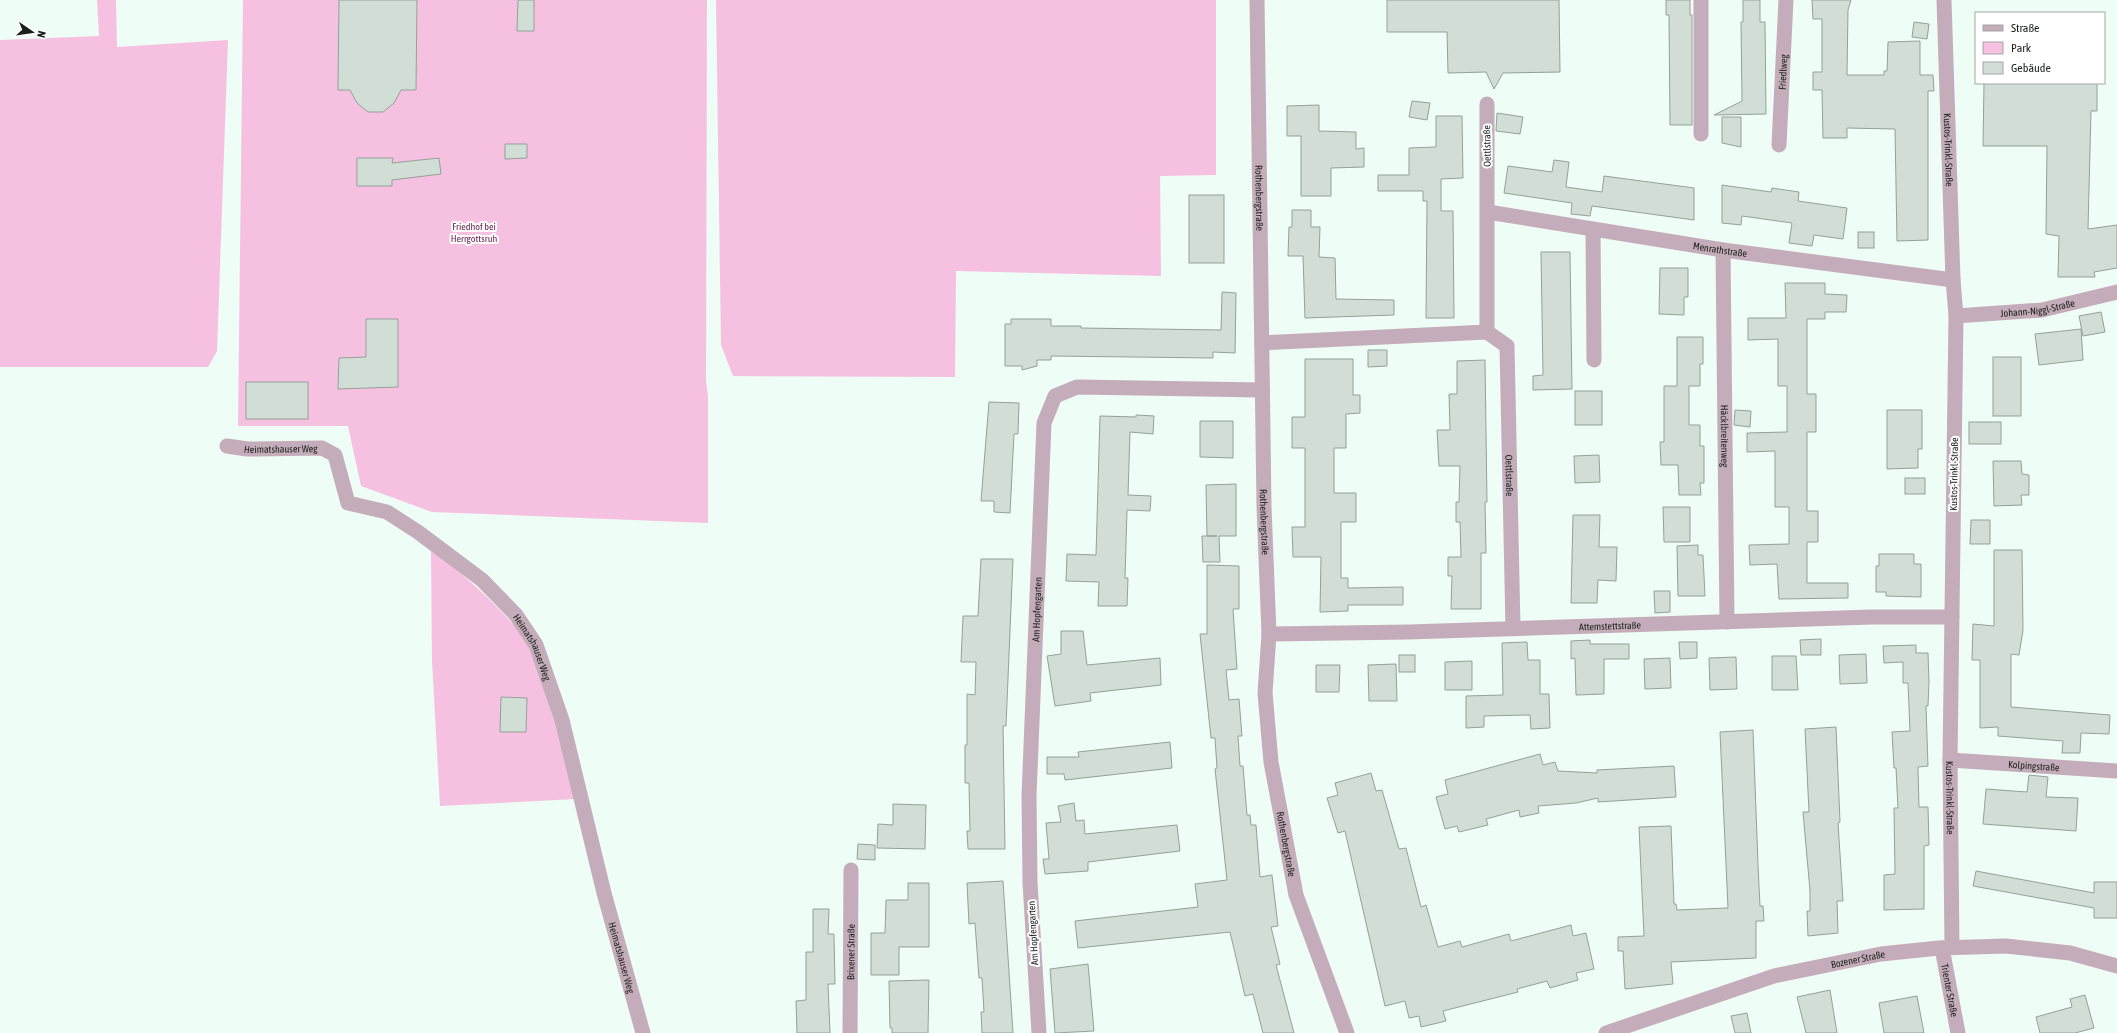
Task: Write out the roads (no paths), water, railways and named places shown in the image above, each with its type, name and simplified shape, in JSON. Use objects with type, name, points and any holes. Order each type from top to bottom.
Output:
[{"type":"street","name":"Rothenbergstraße","points":[[1257,0],[1264,506],[1268,634],[1265,693],[1271,762],[1296,895],[1347,1033]]},
{"type":"street","points":[[1701,0],[1701,134]]},
{"type":"street","name":"Friedlweg","points":[[1779,145],[1786,0]]},
{"type":"street","name":"Kustos-Trinkl-Straße","points":[[1944,0],[1953,280],[1956,316],[1947,948]]},
{"type":"street","name":"Oettlstraße","points":[[1487,104],[1487,332],[1507,346],[1513,628]]},
{"type":"street","name":"Menrathstraße","points":[[1488,212],[1723,250],[1953,280]]},
{"type":"street","points":[[1593,230],[1594,360]]},
{"type":"street","name":"Häcklbreitenweg","points":[[1723,250],[1727,622]]},
{"type":"street","name":"Johann-Niggl-Straße","points":[[1956,316],[2042,310],[2117,292]]},
{"type":"street","points":[[1262,343],[1487,332]]},
{"type":"street","name":"Am Hopfengarten","points":[[1039,1033],[1030,882],[1029,796],[1044,423],[1055,396],[1077,387],[1262,390]]},
{"type":"street","name":"Heimatshauser Weg","points":[[227,446],[247,449],[322,448],[334,455],[348,504],[387,512],[412,528],[482,580],[516,615],[536,645],[562,720],[604,893],[643,1033]]},
{"type":"street","name":"Attemstettstraße","points":[[1268,634],[1409,632],[1872,617],[1952,617]]},
{"type":"street","name":"Kolpingstraße","points":[[1950,760],[2117,771]]},
{"type":"street","name":"Brixener Straße","points":[[850,1033],[851,870]]},
{"type":"street","name":"Bozener Straße","points":[[1606,1033],[1638,1028],[1774,976],[1859,958],[1947,948],[2006,946],[2070,953],[2117,966]]},
{"type":"street","name":"Trienter Straße","points":[[1947,948],[1958,1033]]},
{"type":"park label","name":"Friedhof bei Herrgottsruh","points":[[474,232]]}]
